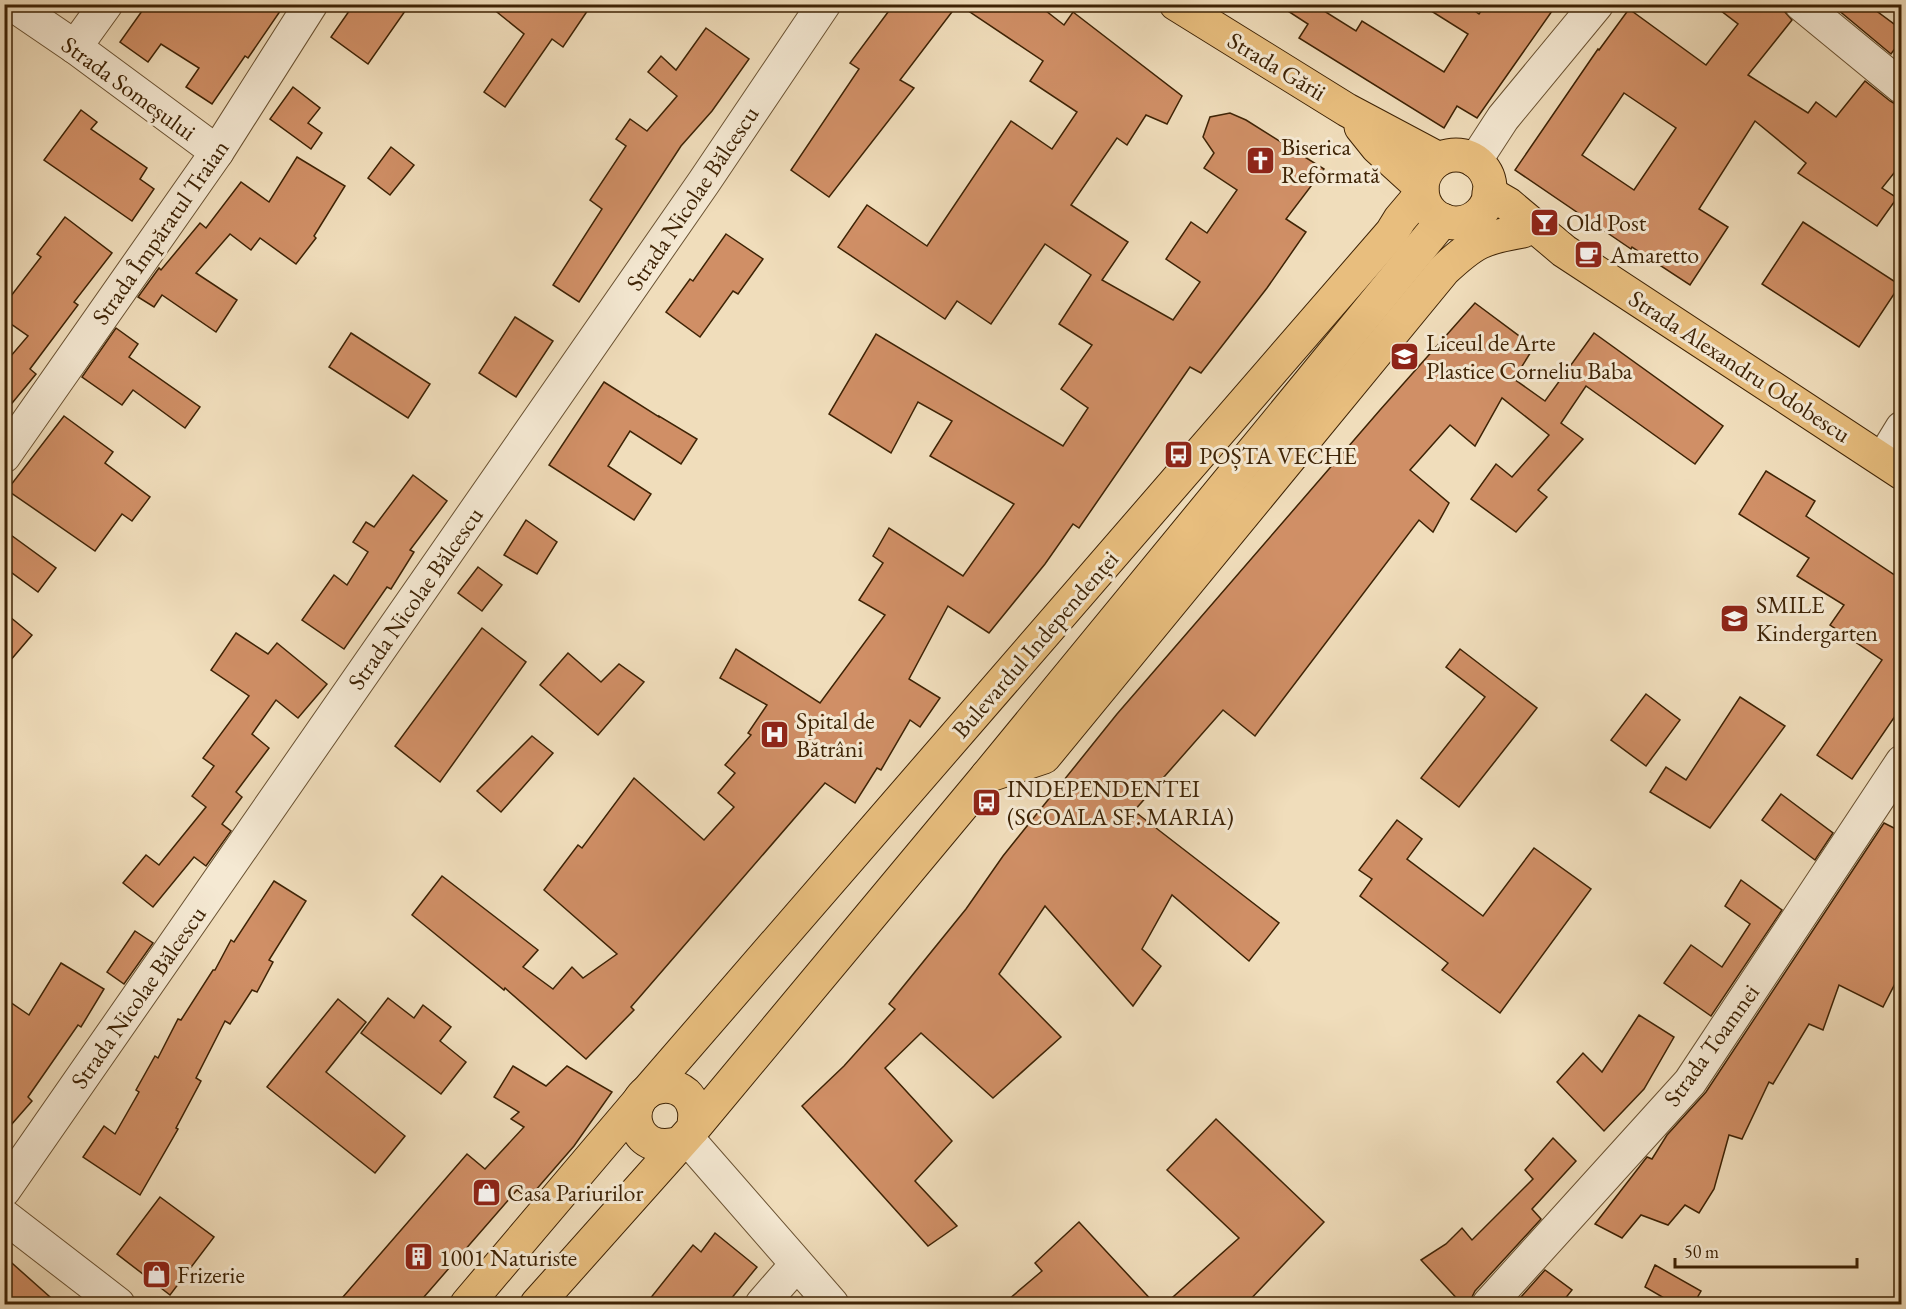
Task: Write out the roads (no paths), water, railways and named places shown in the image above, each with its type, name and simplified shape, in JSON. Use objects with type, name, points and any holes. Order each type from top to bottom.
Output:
[{"type":"main road","name":"Strada Gării","points":[[1176,4],[1347,110],[1439,159]]},
{"type":"main road","name":"Strada Gării","points":[[1347,110],[1377,147],[1422,190]]},
{"type":"main road","points":[[1377,147],[1396,191],[1400,219]]},
{"type":"main road","points":[[1422,190],[1425,204],[1433,214],[1455,223],[1468,220],[1484,203],[1486,175],[1474,160],[1450,155],[1439,159]]},
{"type":"main road","name":"Bulevardul Independenței","points":[[467,1305],[643,1097],[1392,232],[1422,190],[1425,173],[1439,159]]},
{"type":"main road","name":"Strada Alexandru Odobescu","points":[[1484,203],[1499,220],[1536,236],[1892,466]]},
{"type":"main road","name":"Bulevardul Independenței","points":[[537,1305],[687,1137],[987,776],[1443,220]]},
{"type":"main road","points":[[987,776],[1044,757],[1444,270],[1470,247],[1493,236],[1536,236]]},
{"type":"main road","points":[[665,1086],[675,1087],[684,1092],[695,1109],[696,1119],[687,1137],[669,1147],[658,1146],[648,1141],[640,1133],[636,1123],[635,1111],[643,1097],[655,1088],[665,1086]]},
{"type":"street","name":"Strada Someșului","points":[[12,4],[75,47],[217,152]]},
{"type":"street","points":[[75,47],[106,4]]},
{"type":"street","name":"Strada Împăratul Traian","points":[[4,456],[217,152],[311,4]]},
{"type":"street","name":"Strada Nicolae Bălcescu","points":[[4,1190],[697,192],[824,4]]},
{"type":"street","points":[[1474,160],[1503,118],[1597,4]]},
{"type":"street","points":[[1801,4],[1897,73]]},
{"type":"street","points":[[1892,466],[1902,428]]},
{"type":"street","name":"Strada Toamnei","points":[[1489,1305],[1690,1082],[1902,762]]},
{"type":"street","points":[[687,1137],[831,1305]]},
{"type":"street","points":[[4,1216],[118,1305]]},
{"type":"street","points":[[762,1305],[796,1265]]},
{"type":"place","name":"Biserica Reformată","points":[[1260,160]]},
{"type":"place","name":"Old Post","points":[[1545,222]]},
{"type":"place","name":"Amaretto","points":[[1589,254]]},
{"type":"place","name":"Liceul de Arte Plastice Corneliu Baba","points":[[1405,356]]},
{"type":"place","name":"POȘTA VECHE","points":[[1178,455]]},
{"type":"place","name":"SMILE Kindergarten","points":[[1735,618]]},
{"type":"place","name":"Spital de Bătrâni","points":[[775,734]]},
{"type":"place","name":"INDEPENDENTEI (SCOALA SF. MARIA)","points":[[986,802]]},
{"type":"place","name":"Casa Pariurilor","points":[[486,1192]]},
{"type":"place","name":"1001 Naturiste","points":[[418,1257]]},
{"type":"place","name":"Frizerie","points":[[156,1274]]}]
